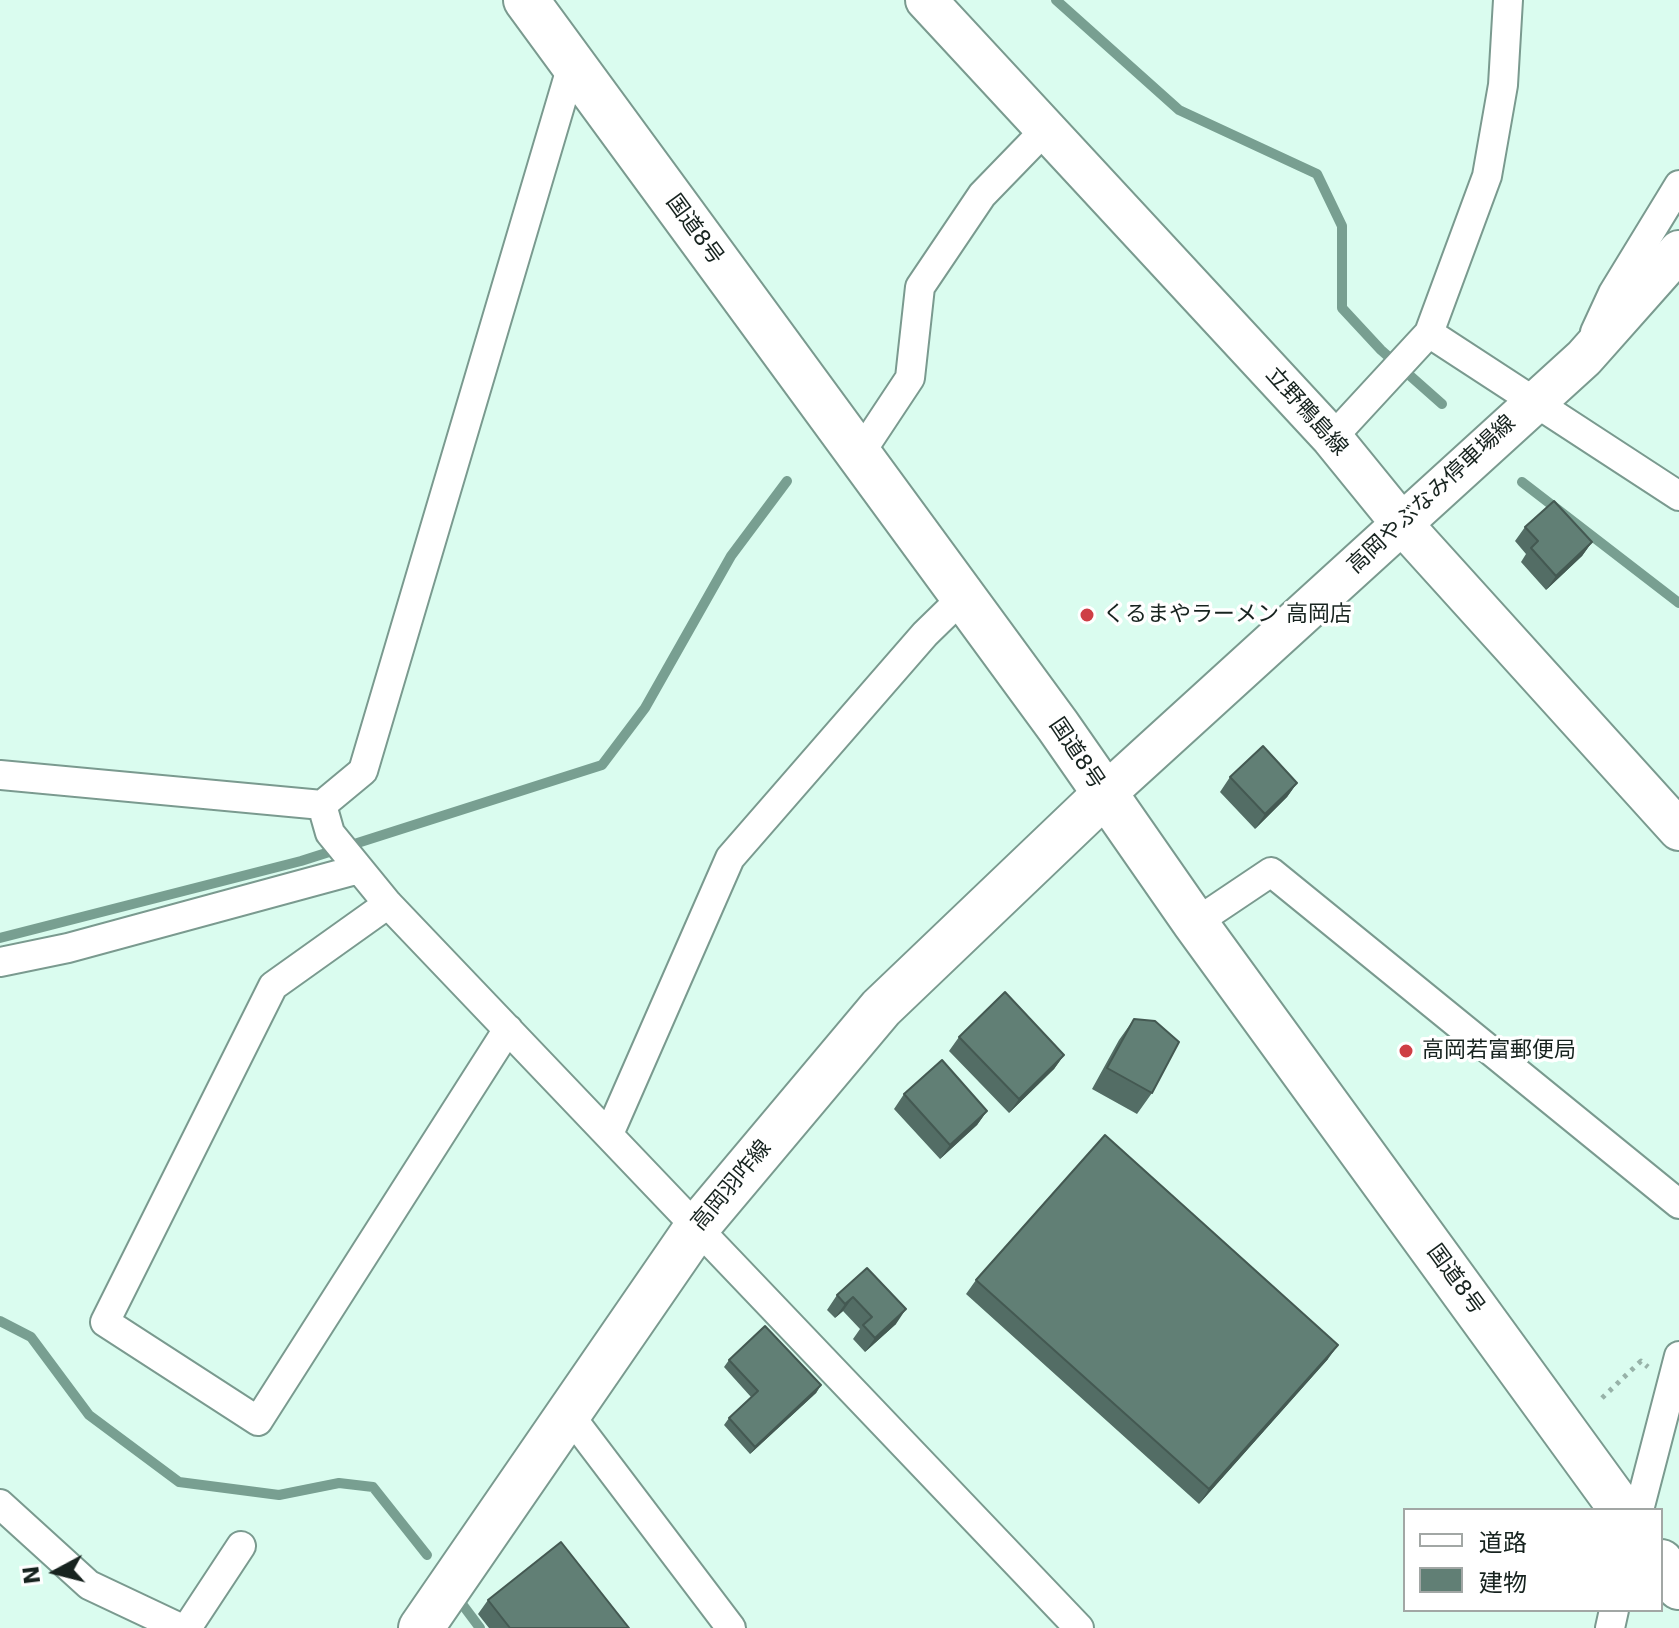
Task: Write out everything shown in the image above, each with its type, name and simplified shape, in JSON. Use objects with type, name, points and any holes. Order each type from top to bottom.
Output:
[{"type":"main road","name":"国道8号","points":[[526,0],[963,597],[1195,923],[1621,1508]]},
{"type":"main road","name":"立野鴨島線","points":[[926,0],[1332,438],[1402,524],[1679,830]]},
{"type":"main road","name":"高岡やぶなみ停車場線","points":[[1104,795],[1402,524],[1534,399],[1584,358],[1679,251]]},
{"type":"main road","name":"高岡羽咋線","points":[[421,1628],[697,1227],[881,1008],[1104,795]]},
{"type":"main road","points":[[1663,1565],[1679,1587]]},
{"type":"street","points":[[1332,438],[1429,333],[1487,176],[1503,85],[1508,0]]},
{"type":"street","points":[[0,775],[322,805],[363,771],[572,65]]},
{"type":"street","points":[[859,455],[910,378],[920,287],[982,195],[1046,129]]},
{"type":"street","points":[[1584,358],[1613,293],[1679,185]]},
{"type":"street","points":[[1429,333],[1679,496]]},
{"type":"street","points":[[609,1134],[730,858],[925,634],[963,597]]},
{"type":"street","points":[[322,805],[330,833],[388,904],[1079,1628]]},
{"type":"street","points":[[0,962],[68,948],[359,869]]},
{"type":"street","points":[[1195,923],[1271,872],[1679,1204]]},
{"type":"street","points":[[388,904],[273,986],[105,1322],[258,1421],[508,1029]]},
{"type":"street","points":[[1640,1508],[1679,1356]]},
{"type":"street","points":[[568,1413],[731,1628]]},
{"type":"street","points":[[0,1504],[89,1585],[180,1628]]},
{"type":"street","points":[[187,1628],[241,1546]]},
{"type":"path","points":[[1602,1398],[1641,1361],[1651,1369],[1647,1380]]},
{"type":"building","points":[[1554,501],[1592,542],[1556,576],[1531,548],[1538,541],[1525,527]]},
{"type":"building","points":[[1263,746],[1297,783],[1265,814],[1230,777]]},
{"type":"building","points":[[1005,992],[1064,1055],[1019,1099],[959,1037]]},
{"type":"building","points":[[1134,1019],[1155,1021],[1179,1042],[1152,1093],[1107,1068]]},
{"type":"building","points":[[942,1060],[987,1111],[950,1145],[904,1094]]},
{"type":"building","points":[[1105,1135],[1338,1345],[1209,1489],[976,1280]]},
{"type":"building","points":[[867,1268],[906,1309],[875,1338],[863,1325],[872,1317],[853,1297],[845,1304],[837,1295]]},
{"type":"building","points":[[765,1326],[821,1385],[755,1447],[729,1418],[758,1391],[729,1360]]},
{"type":"building","points":[[561,1542],[629,1628],[510,1628],[488,1600]]},
{"type":"waterway","points":[[1056,0],[1179,110],[1317,174],[1342,226],[1342,308],[1381,350],[1442,404]]},
{"type":"waterway","points":[[0,938],[301,861],[602,765],[645,708],[731,556],[787,481]]},
{"type":"waterway","points":[[1522,482],[1679,603]]},
{"type":"waterway","points":[[0,1321],[31,1337],[89,1415],[179,1482],[279,1495],[339,1483],[373,1487],[427,1555]]},
{"type":"waterway","points":[[462,1604],[480,1628]]},
{"type":"place","name":"くるまやラーメン 高岡店","points":[[1087,615]]},
{"type":"place","name":"高岡若富郵便局","points":[[1406,1051]]}]
